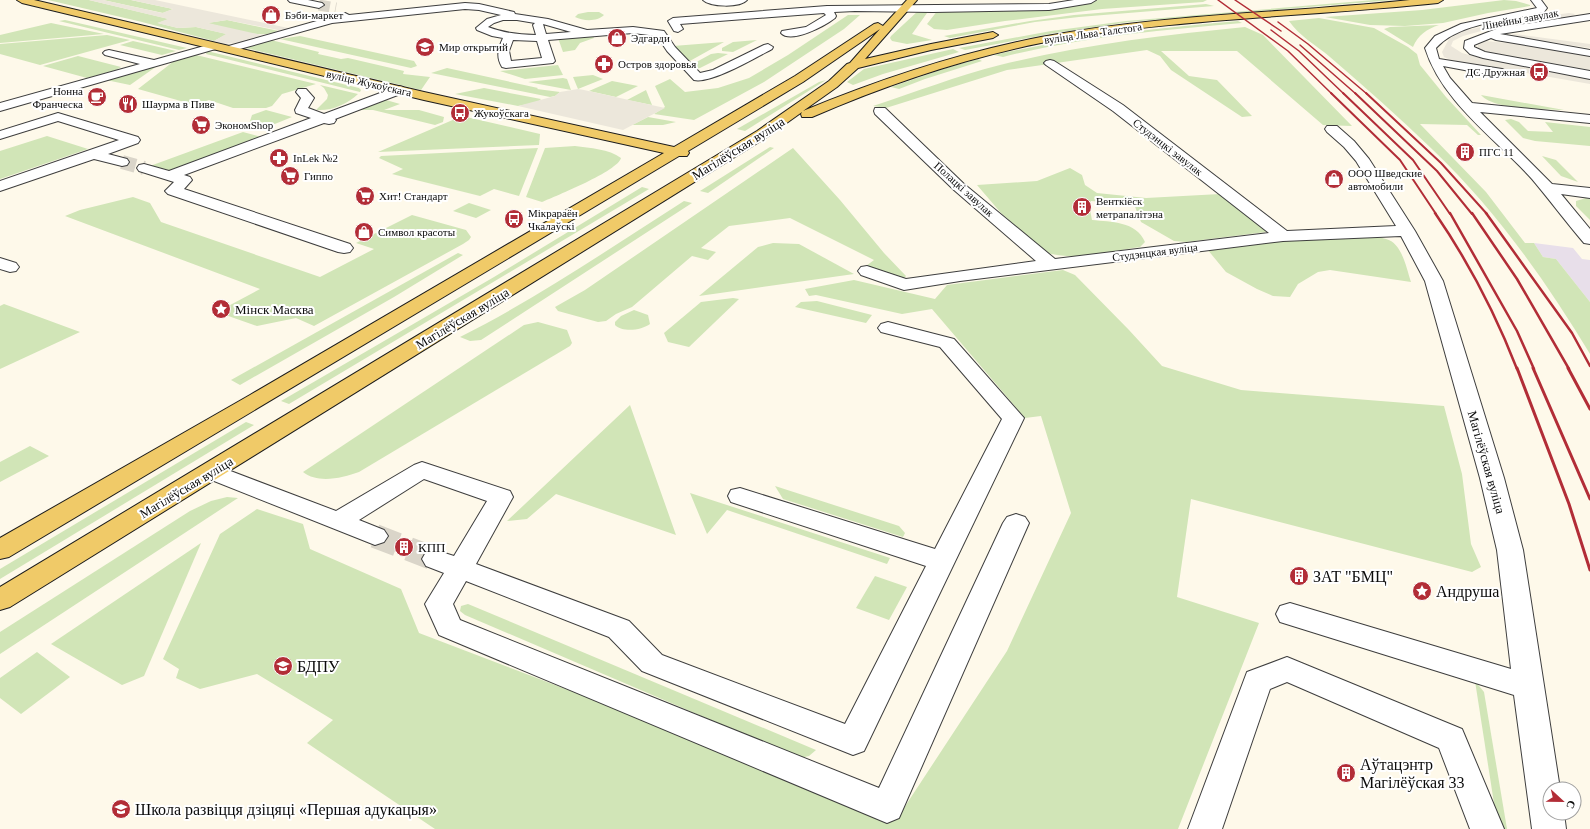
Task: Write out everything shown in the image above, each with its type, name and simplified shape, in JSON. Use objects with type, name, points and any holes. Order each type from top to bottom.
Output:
[{"type":"main road","name":"вуліца Жукоўскага","points":[[22,0],[399,90],[718,161]]},
{"type":"main road","name":"Магілёўская вуліца","points":[[0,600],[212,472],[762,134],[833,84],[854,65],[887,41],[904,9],[912,0]]},
{"type":"main road","name":"вуліца Льва Талстога","points":[[1152,14],[1330,0]]},
{"type":"main road","name":"вуліца Льва Талстога","points":[[762,134],[846,97],[926,67],[966,56],[1031,42],[1127,27],[1438,0]]},
{"type":"main road","name":"Магілёўская вуліца","points":[[0,550],[264,396],[799,79],[904,9]]},
{"type":"main road","points":[[799,79],[931,47],[1002,34]]},
{"type":"main road","points":[[887,41],[907,47],[931,47]]},
{"type":"street","points":[[293,0],[319,5]]},
{"type":"street","points":[[708,0],[739,2],[740,16]]},
{"type":"street","points":[[675,25],[773,10],[1049,7],[1091,0]]},
{"type":"street","points":[[1537,0],[1551,3]]},
{"type":"street","name":"Лінейны завулак","points":[[1433,56],[1430,48],[1439,38],[1465,26],[1541,10],[1542,8],[1537,0]]},
{"type":"street","points":[[229,49],[386,4]]},
{"type":"street","points":[[331,20],[465,6],[479,6],[588,34]]},
{"type":"street","points":[[336,8],[357,12]]},
{"type":"street","points":[[786,33],[805,32],[821,25],[831,16],[826,9]]},
{"type":"street","name":"Лінейны завулак","points":[[1433,56],[1445,39],[1459,31],[1469,28],[1574,10],[1589,15]]},
{"type":"street","name":"Лінейны завулак","points":[[1589,15],[1499,31],[1469,43],[1470,50],[1483,55],[1590,74]]},
{"type":"street","points":[[517,16],[497,18],[486,21],[481,28],[488,32],[509,36],[542,38],[588,34],[634,25],[660,33],[668,45],[698,78],[730,66],[768,47]]},
{"type":"street","points":[[509,36],[503,51],[506,64],[549,61],[537,21]]},
{"type":"street","points":[[318,24],[349,30]]},
{"type":"street","points":[[1516,28],[1546,34]]},
{"type":"street","points":[[1487,35],[1590,53]]},
{"type":"street","points":[[1,106],[215,46]]},
{"type":"street","points":[[109,53],[154,63]]},
{"type":"street","points":[[1433,56],[1514,75]]},
{"type":"street","points":[[1433,56],[1445,79],[1469,107],[1537,176],[1572,220],[1590,239]]},
{"type":"street","name":"Студэнцкі завулак","points":[[1050,63],[1118,108],[1283,236]]},
{"type":"street","points":[[171,175],[399,90]]},
{"type":"street","points":[[302,92],[308,98],[301,110],[340,123]]},
{"type":"street","points":[[1469,107],[1590,119]]},
{"type":"street","name":"Полацкі завулак","points":[[880,111],[959,187],[1050,264]]},
{"type":"street","points":[[0,135],[58,117],[133,140],[0,186]]},
{"type":"street","name":"Магілёўская вуліца","points":[[1332,129],[1349,144],[1362,159],[1407,231],[1434,281],[1492,478],[1510,550],[1549,829]]},
{"type":"street","points":[[93,154],[122,162]]},
{"type":"street","points":[[144,168],[185,180],[173,191],[344,248]]},
{"type":"street","points":[[1546,188],[1590,193]]},
{"type":"street","name":"Студэнцкая вуліца","points":[[866,271],[904,285],[1050,264],[1283,236],[1407,231]]},
{"type":"street","points":[[447,564],[619,628],[652,663],[853,740],[1013,418],[947,342],[888,328]]},
{"type":"street","points":[[338,521],[422,470],[500,497],[447,564],[439,604],[449,627],[887,807],[1016,523]]},
{"type":"street","points":[[212,472],[375,536]]},
{"type":"street","points":[[740,496],[942,561]]},
{"type":"street","points":[[1290,614],[1528,687]]},
{"type":"street","points":[[1205,829],[1258,681],[1287,670],[1451,740],[1487,829]]},
{"type":"shaded area","points":[[89,0],[103,0],[162,13],[173,9],[131,0],[155,0],[293,29],[257,40],[225,44],[214,41],[226,34],[196,27],[178,28],[157,23],[168,19]],"holes":[[[227,20],[278,30],[273,33],[262,35],[208,23]]]},
{"type":"shaded area","points":[[1569,13],[1575,14],[1571,17],[1481,31],[1463,36],[1453,41],[1451,46],[1462,53],[1480,58],[1590,77],[1590,84],[1451,60],[1444,57],[1442,52],[1449,39],[1462,31],[1496,24],[1522,24],[1550,19],[1554,15]]},
{"type":"shaded area","points":[[1508,33],[1590,44],[1590,48],[1523,38]]},
{"type":"shaded area","points":[[1486,41],[1518,44],[1590,55],[1590,70],[1495,54],[1478,49],[1478,45]]},
{"type":"shaded area","points":[[578,89],[665,108],[623,130],[518,106],[555,96],[560,92]]},
{"type":"shaded area","points":[[1534,243],[1573,248],[1582,259],[1590,260],[1590,302],[1556,259],[1543,257]]},
{"type":"green space","points":[[48,0],[89,0],[169,19],[158,23],[178,28],[196,27],[227,34],[214,41]]},
{"type":"green space","points":[[103,0],[131,0],[173,9],[163,13]]},
{"type":"green space","points":[[1098,0],[1207,0],[1203,2],[1102,9],[947,30],[934,29],[927,24],[938,10],[1052,8]]},
{"type":"green space","points":[[1374,0],[1393,0],[1129,22],[1055,33],[965,50],[959,48],[1051,31],[1126,21]]},
{"type":"green space","points":[[1504,0],[1516,1],[1530,6],[1443,23],[1405,26],[1370,25],[1325,17],[1422,10]]},
{"type":"green space","points":[[1206,4],[1214,6],[1079,17],[1035,22],[950,38],[944,36],[1074,15]]},
{"type":"green space","points":[[918,11],[926,11],[927,13],[912,34],[932,40],[907,44],[892,41],[890,38],[891,36]]},
{"type":"green space","points":[[599,12],[604,15],[598,19],[590,20],[575,17],[578,14]]},
{"type":"green space","points":[[848,15],[860,15],[844,29],[764,82],[694,120],[654,114],[665,107],[655,86],[670,79],[685,92],[718,88],[749,78],[788,55]]},
{"type":"green space","points":[[1319,18],[1374,28],[1408,47],[1417,54],[1420,65],[1446,97],[1481,135],[1478,135],[1467,125],[1420,124],[1486,192],[1525,243],[1534,243],[1543,257],[1556,259],[1590,302],[1590,354],[1537,273],[1478,196],[1408,126],[1330,57],[1303,36],[1289,21]]},
{"type":"green space","points":[[65,20],[187,48],[179,50],[59,21]]},
{"type":"green space","points":[[227,20],[279,31],[253,34],[207,23]]},
{"type":"green space","points":[[1238,21],[1242,23],[1122,35],[1062,44],[1003,57],[994,55],[1085,38]]},
{"type":"green space","points":[[51,23],[104,34],[0,43],[0,35]]},
{"type":"green space","points":[[1439,25],[1423,33],[1417,39],[1413,47],[1384,29],[1390,27]]},
{"type":"green space","points":[[1245,27],[1263,35],[1352,126],[1323,125],[1237,51],[1161,51],[1189,76],[1217,80],[1252,116],[1242,117],[1171,70],[1160,56],[1147,50],[1007,70],[886,108],[873,106],[968,74],[1030,58],[1091,46]]},
{"type":"green space","points":[[107,35],[130,40],[40,65],[0,54],[0,44]]},
{"type":"green space","points":[[593,35],[594,38],[580,43],[575,50],[563,52],[558,38]]},
{"type":"green space","points":[[300,36],[414,61],[417,66],[411,68],[280,39]]},
{"type":"green space","points":[[271,40],[319,52],[318,54],[341,59],[348,58],[404,71],[403,74],[430,77],[421,90],[246,48]]},
{"type":"green space","points":[[757,40],[733,52],[722,51],[722,48],[733,42]]},
{"type":"green space","points":[[133,41],[176,51],[162,55],[120,45]]},
{"type":"green space","points":[[724,42],[688,62],[673,46]]},
{"type":"green space","points":[[953,49],[959,52],[883,74],[853,85],[847,82],[864,69]]},
{"type":"green space","points":[[207,51],[359,88],[361,90],[360,92],[206,54]]},
{"type":"green space","points":[[711,54],[728,54],[700,68],[693,69],[691,65]]},
{"type":"green space","points":[[196,55],[316,84],[282,94],[272,106],[266,108],[233,108],[209,100],[195,105],[138,89],[174,61]]},
{"type":"green space","points":[[78,56],[121,67],[116,70],[87,78],[43,66]]},
{"type":"green space","points":[[978,59],[982,61],[899,89],[891,87],[946,68]]},
{"type":"green space","points":[[160,64],[130,85],[106,80]]},
{"type":"green space","points":[[558,65],[563,75],[525,79],[500,71]]},
{"type":"green space","points":[[447,68],[538,88],[537,89],[560,92],[555,96],[550,97],[431,73]]},
{"type":"green space","points":[[593,75],[603,79],[578,89],[573,77]]},
{"type":"green space","points":[[563,78],[567,79],[571,90],[528,82]]},
{"type":"green space","points":[[826,80],[745,131],[737,129],[819,82]]},
{"type":"green space","points":[[612,81],[638,86],[616,97],[589,91]]},
{"type":"green space","points":[[320,85],[358,94],[339,106],[316,110],[327,99],[328,95],[324,88]]},
{"type":"green space","points":[[484,88],[541,99],[538,102],[518,106],[455,94]]},
{"type":"green space","points":[[646,90],[652,105],[627,100]]},
{"type":"green space","points":[[1481,95],[1564,110],[1532,109],[1508,106],[1487,100]]},
{"type":"green space","points":[[386,100],[400,104],[384,110],[419,110],[444,117],[443,122],[435,125],[373,110],[348,110],[368,103]]},
{"type":"green space","points":[[266,110],[292,117],[265,128],[249,124],[252,115]]},
{"type":"green space","points":[[462,116],[540,134],[539,145],[378,152]]},
{"type":"green space","points":[[648,117],[676,122],[663,125],[632,125]]},
{"type":"green space","points":[[1511,119],[1519,122],[1528,131],[1553,132],[1545,122],[1590,127],[1590,146],[1535,141],[1523,138],[1505,120]]},
{"type":"green space","points":[[243,132],[262,137],[169,172],[150,166]]},
{"type":"green space","points":[[47,136],[88,149],[0,179],[0,151]]},
{"type":"green space","points":[[575,146],[605,151],[621,158],[609,170],[542,202],[526,197],[545,148]]},
{"type":"green space","points":[[770,147],[774,148],[708,193],[700,191]]},
{"type":"green space","points":[[538,148],[519,196],[494,189],[480,196],[392,174],[403,169],[379,158],[381,156]]},
{"type":"green space","points":[[793,148],[840,200],[884,253],[906,276],[901,282],[866,266],[874,260],[790,218],[729,226],[701,248],[716,252],[708,260],[692,256],[632,307],[616,314],[606,321],[598,322],[558,311],[555,307],[585,290]]},
{"type":"green space","points":[[1542,156],[1556,160],[1578,182],[1561,176]]},
{"type":"green space","points":[[1070,168],[1082,175],[1085,185],[1097,193],[1146,198],[1220,194],[1264,228],[1266,232],[1186,242],[1174,241],[1141,222],[1134,204],[1091,201],[1089,205],[1075,206],[1075,209],[1090,210],[1092,220],[1115,222],[1129,226],[1141,235],[1145,242],[1140,247],[1092,255],[1056,255],[1045,252],[1001,213],[977,185],[1037,181]]},
{"type":"green space","points":[[642,187],[649,189],[289,404],[281,401],[494,277]]},
{"type":"green space","points":[[133,197],[150,203],[161,222],[320,277],[374,249],[356,243],[412,215],[466,230],[471,237],[463,244],[314,326],[296,318],[257,326],[217,312],[260,289],[65,216],[80,210]]},
{"type":"green space","points":[[1586,198],[1590,199],[1590,220],[1576,206],[1576,201]]},
{"type":"green space","points":[[684,201],[692,203],[481,340],[470,341],[460,337],[546,289]]},
{"type":"green space","points":[[469,203],[491,210],[476,218],[453,211]]},
{"type":"green space","points":[[1304,238],[1384,238],[1396,245],[1403,256],[1411,282],[1330,270],[1318,272],[1298,284],[1290,297],[1273,296],[1226,272],[1207,249]]},
{"type":"green space","points":[[773,243],[799,244],[854,274],[699,296],[758,247]]},
{"type":"green space","points":[[458,253],[463,255],[394,297],[240,385],[231,380]]},
{"type":"green space","points":[[1063,270],[1075,275],[1162,366],[1241,390],[1444,406],[1462,474],[1471,544],[1481,567],[1472,572],[1191,499],[1177,597],[1259,623],[1178,829],[435,829],[307,743],[333,720],[257,674],[200,689],[176,678],[179,669],[163,659],[220,534],[257,509],[303,524],[310,549],[401,589],[419,633],[699,740],[900,814],[1007,651],[1071,513],[1041,416],[1025,418],[932,309],[902,314],[816,295],[809,296],[805,289],[854,280],[935,299],[947,285]]},
{"type":"green space","points":[[733,298],[739,299],[689,347],[668,342],[664,333],[701,302]]},
{"type":"green space","points":[[817,301],[872,315],[866,323],[795,307],[801,302]]},
{"type":"green space","points":[[4,304],[80,332],[0,369],[0,306]]},
{"type":"green space","points":[[634,310],[648,315],[650,324],[642,328],[632,330],[618,328],[615,325],[615,322],[621,316]]},
{"type":"green space","points":[[538,322],[567,330],[572,343],[570,346],[359,472],[338,478],[323,479],[309,476],[303,472],[524,325]]},
{"type":"green space","points":[[630,405],[676,535],[556,494],[527,519],[507,521]]},
{"type":"green space","points":[[246,422],[254,425],[0,579],[0,569]]},
{"type":"green space","points":[[30,446],[49,456],[0,482],[0,462]]},
{"type":"green space","points":[[775,486],[899,526],[905,533],[903,537],[783,499]]},
{"type":"green space","points":[[690,493],[890,558],[887,564],[727,510],[707,534]]},
{"type":"green space","points":[[227,497],[238,498],[0,654],[0,632],[190,511],[211,501]]},
{"type":"green space","points":[[201,543],[144,676],[122,685],[51,644]]},
{"type":"green space","points":[[875,576],[907,587],[889,620],[856,608]]},
{"type":"green space","points":[[468,604],[816,750],[809,756],[800,758],[465,615],[460,611],[461,606]]},
{"type":"green space","points":[[37,652],[70,677],[21,714],[0,698],[0,678]]},
{"type":"green space","points":[[1475,681],[1484,692],[1507,829],[1498,829]]},
{"type":"tunnel","points":[[319,5],[336,8]]},
{"type":"tunnel","points":[[122,162],[144,168]]},
{"type":"tunnel","points":[[375,536],[435,559]]},
{"type":"railway","points":[[1218,0],[1288,51],[1332,94]]},
{"type":"railway","points":[[1235,0],[1281,31]]},
{"type":"railway","points":[[1278,22],[1308,44],[1367,94]]},
{"type":"railway","points":[[1271,30],[1299,51],[1344,94]]},
{"type":"railway","points":[[1300,45],[1356,94]]},
{"type":"railway","points":[[1331,93],[1400,160],[1436,214]]},
{"type":"railway","points":[[1343,93],[1413,160],[1450,214]]},
{"type":"railway","points":[[1355,93],[1437,171],[1472,214]]},
{"type":"railway","points":[[1366,93],[1441,163],[1487,214]]},
{"type":"railway","points":[[1435,213],[1470,269],[1491,309],[1517,369]]},
{"type":"railway","points":[[1450,213],[1517,331],[1534,369]]},
{"type":"railway","points":[[1472,213],[1517,279],[1569,369]]},
{"type":"railway","points":[[1486,213],[1572,333],[1590,366]]},
{"type":"railway","points":[[1517,368],[1569,504],[1590,570]]},
{"type":"railway","points":[[1533,368],[1590,499]]},
{"type":"railway","points":[[1568,368],[1590,409]]},
{"type":"place","name":"Бэби-маркет","points":[[271,15]]},
{"type":"place","name":"Эдгарди","points":[[617,38]]},
{"type":"place","name":"Мир открытий","points":[[425,47]]},
{"type":"place","name":"Остров здоровья","points":[[604,64]]},
{"type":"place","name":"ДС Дружная","points":[[1539,72]]},
{"type":"place","name":"Нонна Франческа","points":[[97,97]]},
{"type":"place","name":"Шаурма в Пиве","points":[[128,104]]},
{"type":"place","name":"Жукоўскага","points":[[460,113]]},
{"type":"place","name":"ЭкономShop","points":[[201,125]]},
{"type":"place","name":"ПГС 11","points":[[1465,152]]},
{"type":"place","name":"InLek №2","points":[[279,158]]},
{"type":"place","name":"Гиппо","points":[[290,176]]},
{"type":"place","name":"ООО Шведские автомобили","points":[[1334,179]]},
{"type":"place","name":"Хит! Стандарт","points":[[365,196]]},
{"type":"place","name":"Венткіёск метрапалітэна","points":[[1082,207]]},
{"type":"place","name":"Мікрараён Чкалаўскі","points":[[514,219]]},
{"type":"place","name":"Символ красоты","points":[[364,232]]},
{"type":"place","name":"Мінск Масква","points":[[221,309]]},
{"type":"place","name":"КПП","points":[[404,547]]},
{"type":"place","name":"ЗАТ \"БМЦ\"","points":[[1299,576]]},
{"type":"place","name":"Андруша","points":[[1422,591]]},
{"type":"place","name":"БДПУ","points":[[283,666]]},
{"type":"place","name":"Аўтацэнтр Магілёўская 33","points":[[1346,773]]},
{"type":"place","name":"Школа развіцця дзіцяці «Першая адукацыя»","points":[[121,809]]}]
